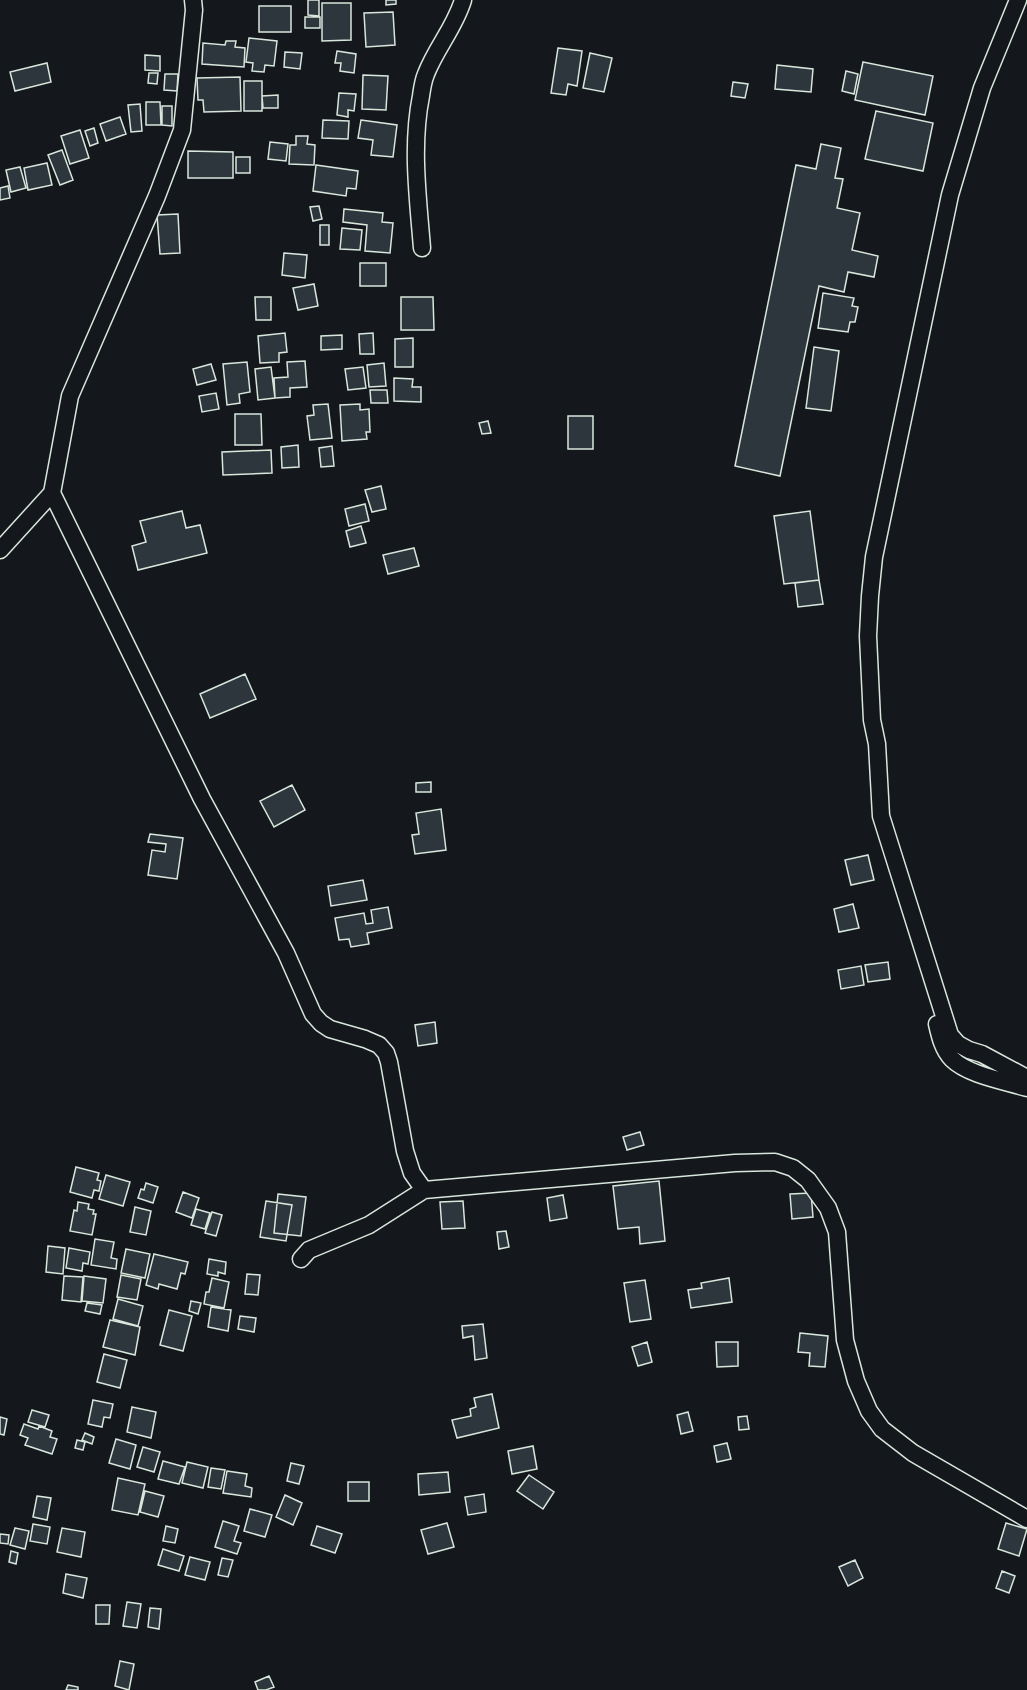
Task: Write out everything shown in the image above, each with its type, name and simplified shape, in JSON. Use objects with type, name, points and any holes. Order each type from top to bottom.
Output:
[{"type":"street","points":[[0,550],[52,493],[70,396],[157,196],[182,130],[194,10],[193,0]]},
{"type":"street","points":[[422,248],[416,178],[417,115],[425,76],[463,0]]},
{"type":"street","points":[[1018,0],[981,88],[950,195],[874,557],[868,636],[872,720],[878,744],[881,816],[950,1035],[958,1044],[1027,1078]]},
{"type":"street","points":[[52,493],[202,799],[286,954],[313,1014],[330,1029],[365,1039],[378,1045],[386,1053],[405,1151],[412,1173],[424,1191]]},
{"type":"street","points":[[937,995],[940,1038],[952,1059],[964,1068],[1027,1088]]},
{"type":"street","points":[[301,1259],[309,1250],[369,1225],[424,1191],[735,1162],[775,1162],[793,1168],[808,1180],[828,1208],[837,1232],[845,1340],[856,1381],[869,1410],[882,1429],[913,1453],[1027,1519]]},
{"type":"building","points":[[308,0],[319,0],[319,16],[308,15]]},
{"type":"building","points":[[386,0],[396,0],[396,4],[386,5]]},
{"type":"building","points":[[322,3],[351,3],[351,40],[322,41]]},
{"type":"building","points":[[259,6],[291,6],[291,32],[259,32]]},
{"type":"building","points":[[393,12],[395,45],[366,47],[364,13]]},
{"type":"building","points":[[305,17],[320,17],[320,28],[305,28]]},
{"type":"building","points":[[249,38],[277,41],[274,66],[265,65],[264,72],[252,71],[253,63],[246,62]]},
{"type":"building","points":[[226,41],[236,41],[235,47],[245,48],[244,67],[202,64],[203,43],[225,45]]},
{"type":"building","points":[[558,48],[582,51],[577,86],[568,84],[566,95],[551,93]]},
{"type":"building","points":[[337,51],[356,54],[354,73],[340,71],[341,63],[335,63]]},
{"type":"building","points":[[285,52],[302,53],[300,69],[284,67]]},
{"type":"building","points":[[590,53],[612,58],[604,92],[583,88]]},
{"type":"building","points":[[145,55],[160,56],[160,71],[145,70]]},
{"type":"building","points":[[863,62],[933,76],[925,115],[855,100]]},
{"type":"building","points":[[47,63],[51,82],[15,91],[10,72]]},
{"type":"building","points":[[777,65],[813,69],[811,92],[775,89]]},
{"type":"building","points":[[846,71],[858,74],[854,94],[842,91]]},
{"type":"building","points":[[149,73],[158,73],[157,84],[148,83]]},
{"type":"building","points":[[165,74],[178,74],[177,91],[164,90]]},
{"type":"building","points":[[363,75],[388,76],[386,110],[362,109]]},
{"type":"building","points":[[240,77],[241,111],[204,112],[203,100],[198,100],[197,78]]},
{"type":"building","points":[[244,81],[262,81],[262,111],[244,111]]},
{"type":"building","points":[[733,82],[748,84],[745,98],[731,96]]},
{"type":"building","points":[[339,93],[356,94],[354,111],[348,110],[348,117],[337,115]]},
{"type":"building","points":[[278,95],[278,108],[263,108],[262,96]]},
{"type":"building","points":[[146,102],[160,102],[161,125],[146,125]]},
{"type":"building","points":[[140,104],[142,131],[131,132],[128,105]]},
{"type":"building","points":[[162,106],[172,106],[172,126],[162,125]]},
{"type":"building","points":[[876,111],[933,123],[923,171],[865,159]]},
{"type":"building","points":[[120,117],[126,134],[106,141],[100,124]]},
{"type":"building","points":[[323,120],[349,121],[348,139],[322,138]]},
{"type":"building","points":[[361,120],[397,125],[393,157],[371,155],[373,140],[358,138]]},
{"type":"building","points":[[94,128],[98,143],[90,146],[85,131]]},
{"type":"building","points":[[80,130],[89,158],[70,164],[61,136]]},
{"type":"building","points":[[296,136],[308,136],[307,144],[315,145],[314,165],[289,164],[290,145],[296,145]]},
{"type":"building","points":[[270,142],[288,144],[286,161],[268,159]]},
{"type":"building","points":[[821,144],[841,148],[835,178],[843,179],[837,208],[860,213],[852,250],[878,256],[874,277],[848,272],[844,292],[819,286],[780,476],[735,466],[796,165],[816,169]]},
{"type":"building","points":[[62,150],[73,180],[60,185],[48,155]]},
{"type":"building","points":[[188,151],[233,152],[233,178],[188,178]]},
{"type":"building","points":[[236,157],[250,157],[250,173],[236,173]]},
{"type":"building","points":[[47,163],[52,185],[28,190],[24,168]]},
{"type":"building","points":[[316,165],[358,171],[356,189],[347,188],[346,196],[313,191]]},
{"type":"building","points":[[20,167],[26,188],[11,192],[6,170]]},
{"type":"building","points":[[8,186],[10,198],[0,200],[0,188]]},
{"type":"building","points":[[319,206],[322,219],[313,221],[310,207]]},
{"type":"building","points":[[344,209],[383,213],[382,222],[393,223],[390,253],[365,251],[367,225],[343,222]]},
{"type":"building","points":[[178,214],[180,253],[160,254],[157,215]]},
{"type":"building","points":[[320,225],[329,225],[329,245],[320,245]]},
{"type":"building","points":[[342,228],[362,230],[360,250],[340,249]]},
{"type":"building","points":[[284,253],[307,255],[305,278],[282,275]]},
{"type":"building","points":[[360,263],[386,263],[386,286],[360,286]]},
{"type":"building","points":[[314,284],[318,306],[298,310],[293,288]]},
{"type":"building","points":[[823,293],[854,298],[852,306],[858,307],[855,322],[850,322],[848,332],[818,328]]},
{"type":"building","points":[[255,297],[271,297],[271,320],[256,320]]},
{"type":"building","points":[[401,297],[433,297],[434,330],[401,330]]},
{"type":"building","points":[[285,333],[287,352],[279,353],[279,362],[260,363],[258,336]]},
{"type":"building","points":[[373,333],[374,354],[360,354],[359,334]]},
{"type":"building","points":[[342,335],[342,349],[321,350],[321,336]]},
{"type":"building","points":[[413,338],[413,367],[395,367],[395,339]]},
{"type":"building","points":[[814,347],[839,351],[831,411],[806,408]]},
{"type":"building","points":[[305,361],[307,387],[290,388],[290,397],[275,398],[274,378],[288,377],[287,362]]},
{"type":"building","points":[[247,362],[250,392],[239,394],[240,403],[227,405],[223,364]]},
{"type":"building","points":[[384,363],[386,386],[369,387],[367,365]]},
{"type":"building","points":[[211,364],[216,380],[197,385],[193,369]]},
{"type":"building","points":[[271,367],[275,398],[258,400],[255,369]]},
{"type":"building","points":[[363,367],[366,388],[348,390],[345,369]]},
{"type":"building","points":[[394,378],[413,379],[412,387],[421,387],[421,402],[394,401]]},
{"type":"building","points":[[370,390],[387,390],[388,403],[371,403]]},
{"type":"building","points":[[216,393],[219,409],[202,412],[199,396]]},
{"type":"building","points":[[328,404],[332,438],[310,440],[307,416],[314,415],[313,405]]},
{"type":"building","points":[[360,404],[360,410],[369,409],[370,432],[366,432],[367,439],[342,441],[340,405]]},
{"type":"building","points":[[235,414],[261,414],[262,445],[235,445]]},
{"type":"building","points":[[568,416],[593,416],[593,449],[568,449]]},
{"type":"building","points":[[488,421],[491,433],[482,434],[479,423]]},
{"type":"building","points":[[298,445],[299,467],[282,468],[281,447]]},
{"type":"building","points":[[332,446],[334,466],[321,467],[319,448]]},
{"type":"building","points":[[271,450],[272,473],[223,475],[222,452]]},
{"type":"building","points":[[381,486],[386,509],[372,512],[365,490]]},
{"type":"building","points":[[365,504],[369,521],[349,526],[345,509]]},
{"type":"building","points":[[182,511],[186,528],[200,525],[207,553],[138,570],[132,546],[146,542],[140,521]]},
{"type":"building","points":[[810,511],[819,580],[784,584],[774,516]]},
{"type":"building","points":[[361,526],[366,543],[350,547],[346,531]]},
{"type":"building","points":[[414,548],[419,566],[388,574],[383,555]]},
{"type":"building","points":[[819,580],[823,604],[798,607],[795,583]]},
{"type":"building","points":[[245,674],[256,699],[210,718],[200,694]]},
{"type":"building","points":[[431,782],[431,792],[416,792],[416,783]]},
{"type":"building","points":[[292,785],[305,810],[274,827],[260,801]]},
{"type":"building","points":[[441,809],[446,850],[415,854],[412,835],[419,834],[416,813]]},
{"type":"building","points":[[150,834],[183,838],[177,879],[148,875],[152,850],[165,852],[166,844],[148,842]]},
{"type":"building","points":[[868,855],[874,880],[851,885],[845,860]]},
{"type":"building","points":[[363,880],[367,900],[331,906],[328,886]]},
{"type":"building","points":[[853,904],[859,928],[839,932],[834,909]]},
{"type":"building","points":[[388,907],[392,928],[367,933],[369,944],[351,947],[349,939],[339,940],[335,918],[364,913],[366,924],[373,923],[371,910]]},
{"type":"building","points":[[888,962],[890,979],[868,982],[865,965]]},
{"type":"building","points":[[861,966],[864,985],[841,989],[838,970]]},
{"type":"building","points":[[435,1022],[437,1043],[418,1046],[415,1025]]},
{"type":"building","points":[[640,1132],[644,1145],[627,1150],[623,1137]]},
{"type":"building","points":[[76,1167],[99,1173],[97,1180],[101,1181],[99,1191],[94,1190],[92,1198],[70,1192]]},
{"type":"building","points":[[106,1175],[130,1182],[123,1206],[99,1199]]},
{"type":"building","points":[[659,1181],[665,1241],[640,1244],[639,1227],[618,1229],[613,1186]]},
{"type":"building","points":[[146,1183],[158,1187],[153,1203],[138,1198]]},
{"type":"building","points":[[183,1192],[199,1198],[192,1218],[176,1212]]},
{"type":"building","points":[[811,1193],[813,1217],[792,1219],[790,1194]]},
{"type":"building","points":[[278,1194],[306,1197],[301,1236],[274,1233]]},
{"type":"building","points":[[563,1195],[567,1218],[550,1221],[547,1198]]},
{"type":"building","points":[[266,1201],[292,1205],[286,1241],[260,1237]]},
{"type":"building","points":[[463,1201],[465,1228],[442,1229],[440,1202]]},
{"type":"building","points":[[78,1202],[89,1204],[88,1209],[94,1210],[93,1214],[96,1214],[92,1235],[70,1231]]},
{"type":"building","points":[[135,1207],[151,1211],[146,1235],[130,1232]]},
{"type":"building","points":[[196,1209],[210,1213],[205,1229],[191,1225]]},
{"type":"building","points":[[212,1212],[222,1215],[216,1236],[205,1233]]},
{"type":"building","points":[[506,1231],[509,1247],[499,1249],[497,1232]]},
{"type":"building","points":[[95,1239],[114,1242],[111,1258],[117,1259],[116,1269],[91,1265]]},
{"type":"building","points":[[48,1246],[65,1248],[63,1274],[46,1272]]},
{"type":"building","points":[[69,1248],[90,1252],[88,1264],[83,1263],[82,1271],[66,1268]]},
{"type":"building","points":[[126,1249],[150,1254],[145,1278],[121,1273]]},
{"type":"building","points":[[154,1254],[188,1262],[185,1274],[181,1273],[177,1289],[159,1284],[158,1289],[146,1285]]},
{"type":"building","points":[[209,1259],[226,1262],[225,1274],[218,1272],[218,1276],[207,1274]]},
{"type":"building","points":[[247,1274],[260,1275],[258,1295],[245,1294]]},
{"type":"building","points":[[121,1275],[141,1279],[137,1300],[117,1297]]},
{"type":"building","points":[[64,1276],[83,1277],[81,1302],[62,1300]]},
{"type":"building","points":[[84,1276],[106,1279],[103,1303],[82,1301]]},
{"type":"building","points":[[212,1278],[229,1282],[224,1308],[204,1304]]},
{"type":"building","points":[[729,1278],[732,1302],[691,1308],[688,1290],[702,1288],[701,1283]]},
{"type":"building","points":[[645,1280],[651,1319],[630,1322],[624,1283]]},
{"type":"building","points":[[118,1299],[143,1306],[138,1326],[113,1319]]},
{"type":"building","points":[[191,1301],[201,1303],[198,1314],[189,1311]]},
{"type":"building","points":[[87,1303],[102,1305],[100,1314],[85,1311]]},
{"type":"building","points":[[211,1307],[231,1310],[228,1331],[208,1327]]},
{"type":"building","points":[[169,1310],[192,1316],[183,1351],[160,1345]]},
{"type":"building","points":[[240,1316],[256,1318],[254,1332],[238,1329]]},
{"type":"building","points":[[110,1320],[140,1327],[135,1355],[103,1347]]},
{"type":"building","points":[[483,1324],[487,1358],[475,1360],[473,1336],[463,1338],[462,1326]]},
{"type":"building","points":[[800,1333],[828,1336],[825,1367],[809,1366],[810,1353],[798,1352]]},
{"type":"building","points":[[647,1342],[652,1362],[638,1366],[632,1347]]},
{"type":"building","points":[[716,1342],[738,1342],[738,1366],[717,1367]]},
{"type":"building","points":[[104,1354],[127,1360],[120,1388],[97,1382]]},
{"type":"building","points":[[492,1394],[499,1428],[457,1438],[452,1420],[471,1416],[470,1409],[476,1407],[474,1398]]},
{"type":"building","points":[[93,1400],[113,1404],[110,1418],[104,1417],[102,1427],[88,1424]]},
{"type":"building","points":[[132,1407],[156,1412],[151,1438],[127,1432]]},
{"type":"building","points":[[32,1410],[49,1415],[45,1427],[28,1422]]},
{"type":"building","points":[[688,1412],[693,1431],[681,1434],[677,1415]]},
{"type":"building","points":[[747,1416],[749,1429],[739,1430],[738,1417]]},
{"type":"building","points":[[0,1417],[7,1419],[4,1435],[0,1434]]},
{"type":"building","points":[[24,1424],[52,1431],[50,1437],[57,1439],[52,1454],[25,1445],[28,1438],[20,1435]]},
{"type":"building","points":[[85,1433],[94,1437],[92,1444],[82,1440]]},
{"type":"building","points":[[116,1439],[136,1445],[130,1469],[109,1463]]},
{"type":"building","points":[[77,1440],[85,1442],[83,1450],[75,1448]]},
{"type":"building","points":[[727,1443],[731,1459],[717,1462],[714,1446]]},
{"type":"building","points":[[533,1446],[537,1469],[512,1474],[508,1451]]},
{"type":"building","points":[[143,1447],[160,1452],[154,1472],[137,1467]]},
{"type":"building","points":[[163,1461],[185,1467],[179,1484],[158,1479]]},
{"type":"building","points":[[187,1462],[208,1467],[203,1488],[182,1483]]},
{"type":"building","points":[[291,1463],[304,1466],[299,1484],[287,1481]]},
{"type":"building","points":[[211,1468],[225,1470],[221,1489],[208,1487]]},
{"type":"building","points":[[227,1471],[247,1474],[245,1486],[252,1488],[251,1497],[223,1493]]},
{"type":"building","points":[[448,1472],[450,1492],[419,1495],[418,1474]]},
{"type":"building","points":[[529,1475],[554,1492],[543,1509],[517,1491]]},
{"type":"building","points":[[118,1478],[145,1484],[138,1515],[112,1510]]},
{"type":"building","points":[[348,1482],[369,1482],[369,1501],[348,1501]]},
{"type":"building","points":[[145,1491],[164,1496],[158,1517],[140,1512]]},
{"type":"building","points":[[484,1494],[486,1512],[468,1515],[465,1497]]},
{"type":"building","points":[[285,1495],[302,1503],[293,1525],[276,1517]]},
{"type":"building","points":[[37,1496],[51,1498],[47,1520],[33,1517]]},
{"type":"building","points":[[250,1509],[272,1515],[265,1537],[244,1531]]},
{"type":"building","points":[[223,1521],[239,1526],[234,1541],[241,1543],[237,1554],[215,1547]]},
{"type":"building","points":[[447,1523],[454,1547],[428,1554],[421,1530]]},
{"type":"building","points":[[1006,1523],[1027,1529],[1019,1556],[998,1549]]},
{"type":"building","points":[[33,1524],[50,1527],[47,1544],[30,1541]]},
{"type":"building","points":[[166,1526],[178,1529],[175,1543],[163,1541]]},
{"type":"building","points":[[317,1526],[342,1534],[335,1553],[311,1545]]},
{"type":"building","points":[[15,1528],[29,1531],[25,1549],[10,1545]]},
{"type":"building","points":[[62,1528],[85,1532],[81,1557],[57,1552]]},
{"type":"building","points":[[0,1534],[9,1535],[8,1544],[0,1543]]},
{"type":"building","points":[[163,1549],[184,1556],[179,1571],[158,1565]]},
{"type":"building","points":[[11,1551],[18,1553],[16,1564],[9,1562]]},
{"type":"building","points":[[190,1557],[210,1562],[205,1580],[185,1575]]},
{"type":"building","points":[[222,1558],[233,1560],[228,1577],[218,1575]]},
{"type":"building","points":[[855,1560],[863,1578],[848,1586],[839,1567]]},
{"type":"building","points":[[1002,1571],[1015,1576],[1009,1593],[996,1588]]},
{"type":"building","points":[[66,1574],[87,1578],[83,1598],[63,1593]]},
{"type":"building","points":[[127,1602],[141,1604],[137,1628],[123,1626]]},
{"type":"building","points":[[96,1605],[110,1605],[109,1624],[96,1624]]},
{"type":"building","points":[[150,1608],[161,1609],[159,1629],[148,1627]]},
{"type":"building","points":[[120,1661],[134,1664],[129,1690],[115,1686]]},
{"type":"building","points":[[269,1676],[274,1687],[258,1690],[255,1682]]},
{"type":"building","points":[[68,1685],[78,1687],[78,1690],[66,1690]]}]
